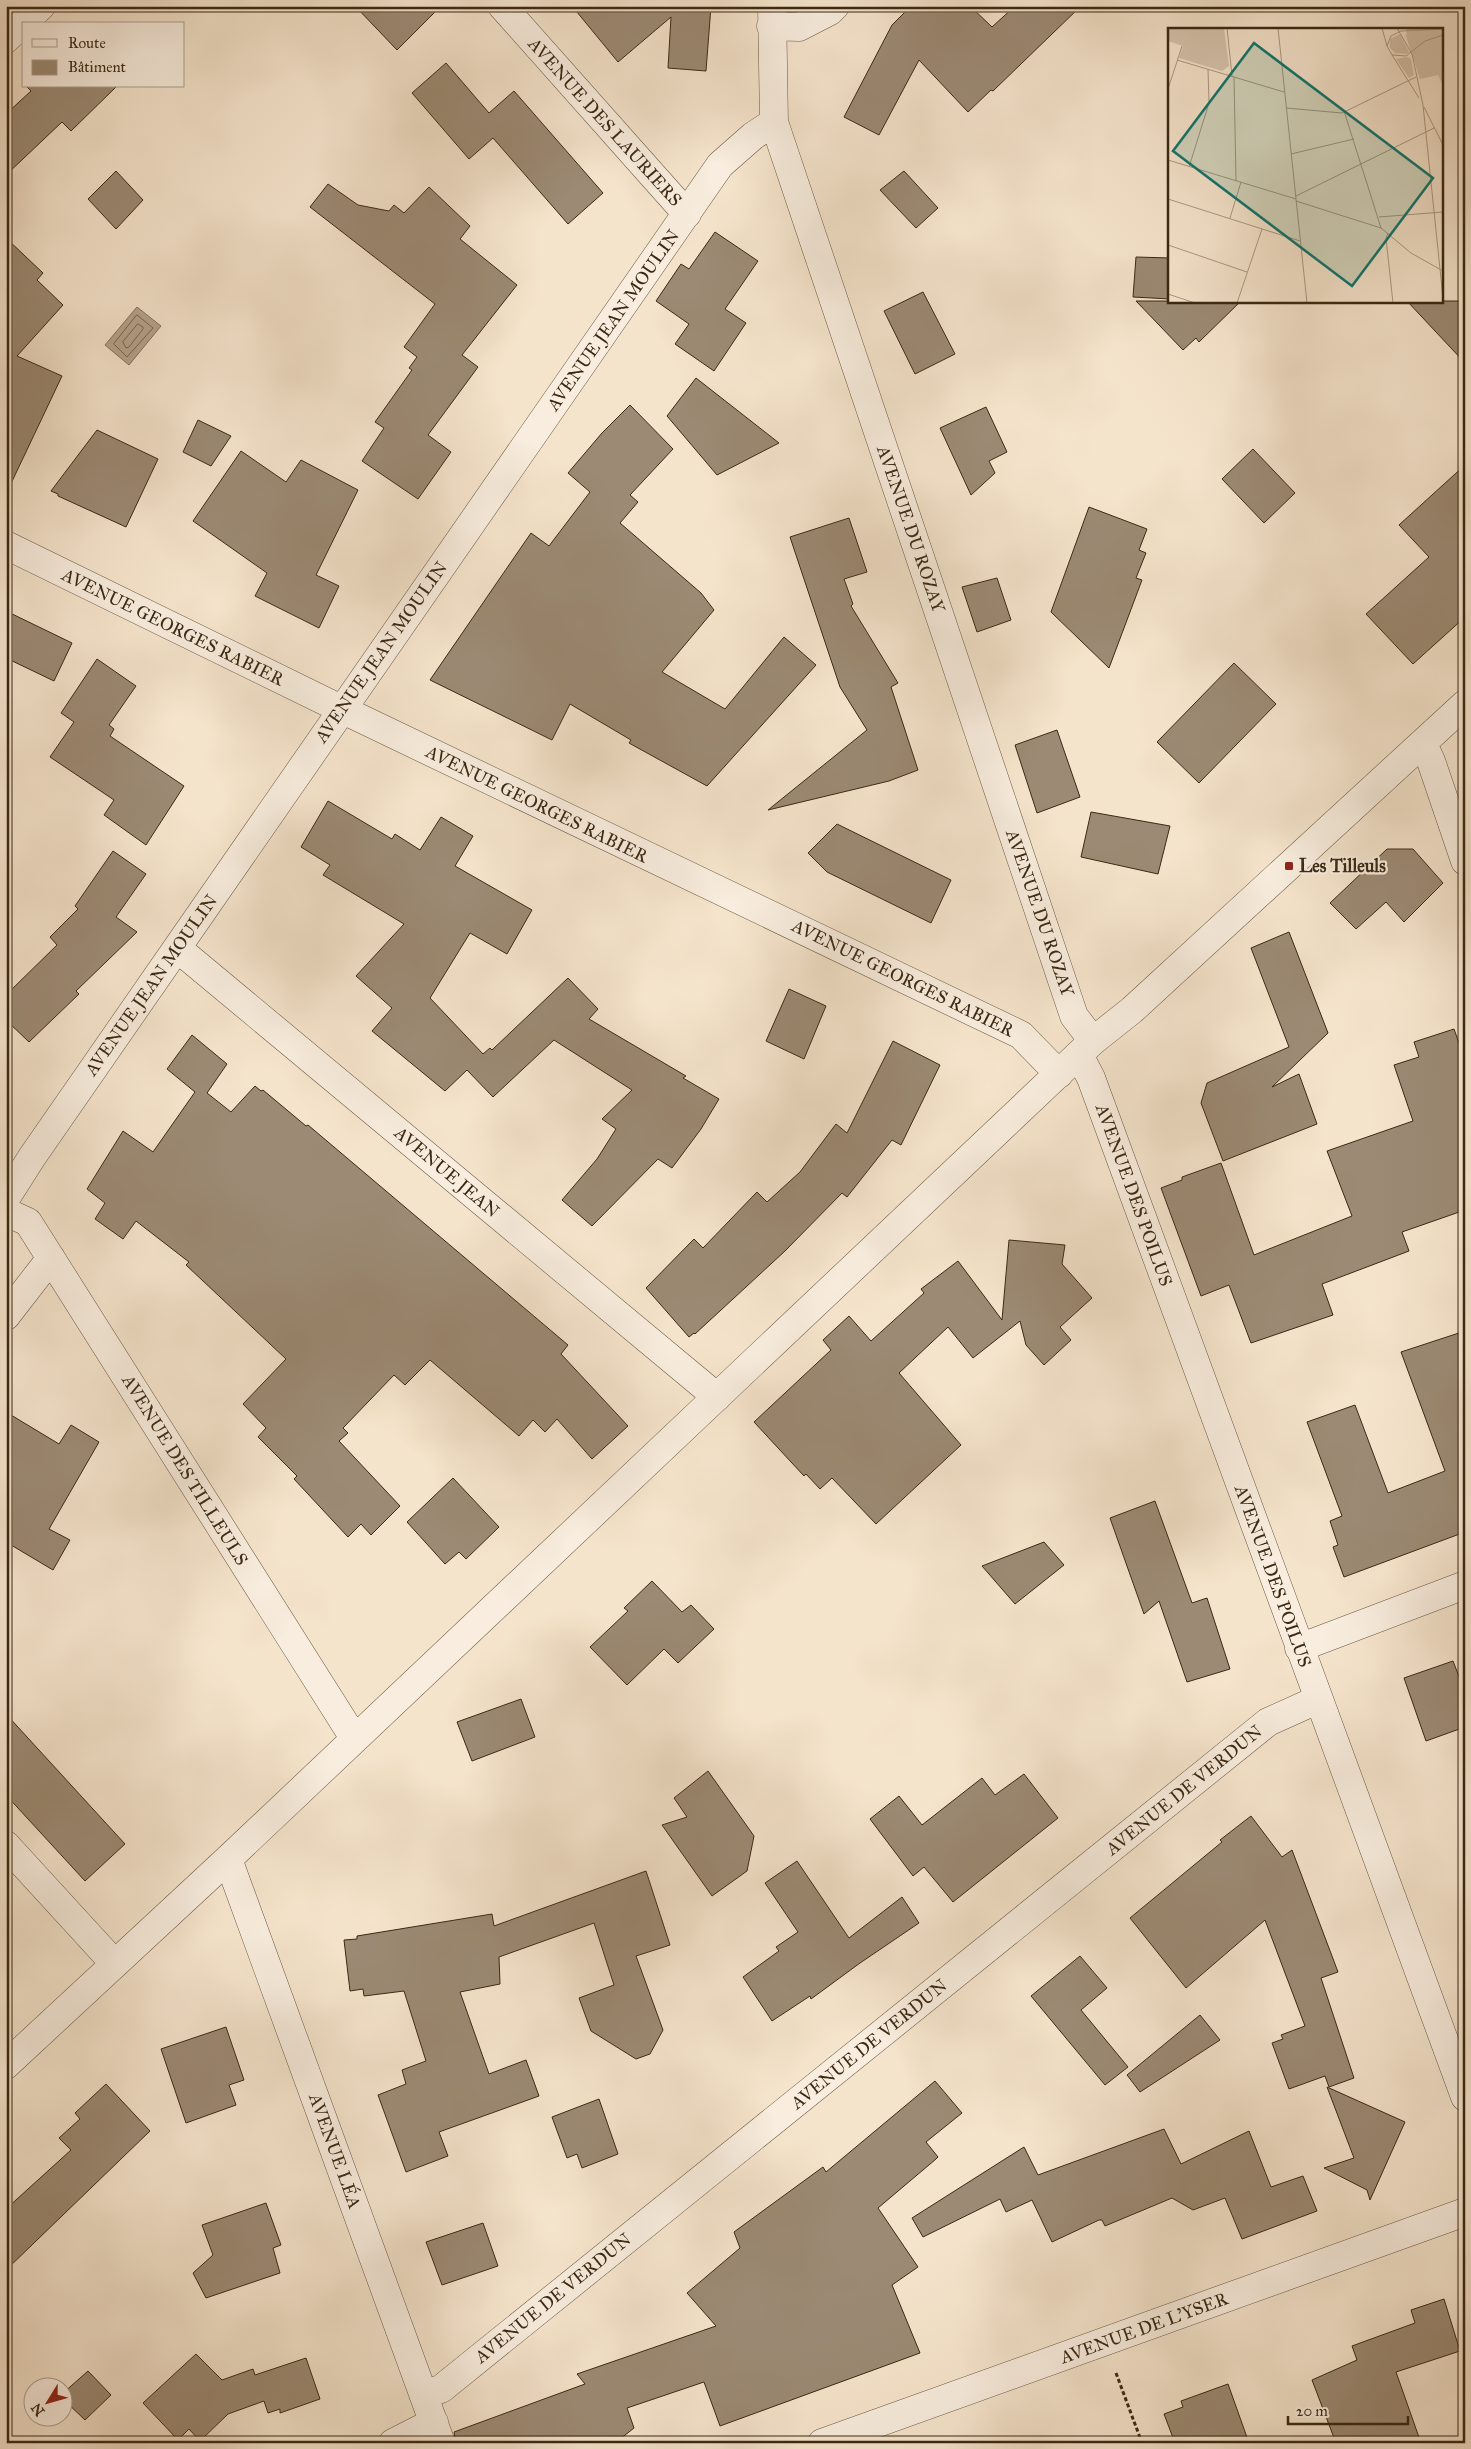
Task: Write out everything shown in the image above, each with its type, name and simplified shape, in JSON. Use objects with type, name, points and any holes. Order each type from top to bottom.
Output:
[{"type":"street","points":[[24,22],[41,6]]},
{"type":"street","name":"AVENUE DES LAURIERS","points":[[502,6],[687,214]]},
{"type":"street","points":[[771,16],[798,27],[830,11],[835,6]]},
{"type":"street","name":"AVENUE DU ROZAY","points":[[771,16],[774,122],[1086,1048]]},
{"type":"street","points":[[6,39],[22,24]]},
{"type":"street","name":"AVENUE JEAN MOULIN","points":[[6,1198],[340,709],[720,166],[753,136],[774,122]]},
{"type":"street","name":"AVENUE GEORGES RABIER","points":[[6,545],[340,709],[1021,1035],[1059,1074]]},
{"type":"street","points":[[6,2065],[228,1859],[1086,1048],[1139,1004],[1465,704]]},
{"type":"street","points":[[1422,744],[1431,761],[1465,861]]},
{"type":"street","name":"AVENUE JEAN","points":[[177,948],[717,1397]]},
{"type":"street","name":"AVENUE DES POILUS","points":[[1086,1048],[1091,1078],[1298,1648],[1465,2097]]},
{"type":"street","name":"AVENUE DES TILLEULS","points":[[6,1212],[28,1222],[354,1738]]},
{"type":"street","points":[[6,1316],[51,1258]]},
{"type":"street","points":[[1298,1648],[1465,1585]]},
{"type":"street","name":"AVENUE DE VERDUN","points":[[423,2394],[440,2389],[1268,1722],[1318,1699]]},
{"type":"street","points":[[6,1844],[115,1964]]},
{"type":"street","name":"AVENUE LÉA","points":[[228,1859],[438,2432]]},
{"type":"street","name":"AVENUE DE L'YSER","points":[[822,2443],[1465,2212]]},
{"type":"street","points":[[393,2443],[438,2432]]},
{"type":"path","points":[[1104,2342],[1142,2443]]},
{"type":"water","points":[[137,307],[161,326],[129,365],[105,345]]},
{"type":"building","points":[[355,6],[441,6],[397,50]]},
{"type":"building","points":[[572,6],[711,6],[706,71],[668,68],[671,17],[618,62]]},
{"type":"building","points":[[911,6],[970,6],[992,27],[1015,6],[1081,6],[993,91],[991,90],[968,112],[919,60],[879,135],[844,117],[892,25]]},
{"type":"building","points":[[446,63],[489,113],[514,91],[603,193],[568,224],[493,138],[469,159],[412,93]]},
{"type":"building","points":[[28,88],[115,88],[71,131],[62,122],[6,175],[6,114],[31,91]]},
{"type":"building","points":[[116,171],[143,200],[116,229],[88,199]]},
{"type":"building","points":[[904,171],[938,208],[916,228],[880,190]]},
{"type":"building","points":[[328,184],[358,205],[389,211],[394,205],[404,213],[429,187],[470,226],[460,239],[517,285],[462,355],[478,367],[428,435],[451,452],[418,499],[362,461],[384,428],[375,422],[412,370],[409,368],[417,357],[404,347],[435,304],[310,207]]},
{"type":"building","points":[[715,232],[758,261],[725,309],[746,323],[714,371],[675,344],[689,324],[656,301],[681,264],[689,269]]},
{"type":"building","points":[[6,238],[43,273],[37,280],[63,305],[17,356],[62,376],[6,494]]},
{"type":"building","points":[[1136,257],[1168,258],[1168,299],[1133,297]]},
{"type":"building","points":[[923,292],[955,354],[915,374],[884,311]]},
{"type":"building","points":[[1136,301],[1240,302],[1199,342],[1196,338],[1183,350]]},
{"type":"building","points":[[1465,301],[1465,363],[1408,302]]},
{"type":"building","points":[[696,378],[779,443],[717,475],[667,416]]},
{"type":"building","points":[[630,405],[673,449],[630,495],[638,502],[620,523],[701,593],[714,610],[662,672],[725,709],[784,637],[816,665],[707,786],[629,743],[631,740],[570,704],[552,740],[430,680],[531,533],[549,546],[590,492],[568,473],[602,433]]},
{"type":"building","points":[[986,407],[1007,452],[989,461],[995,473],[971,495],[940,428]]},
{"type":"building","points":[[198,420],[231,436],[211,466],[183,452]]},
{"type":"building","points":[[97,430],[158,459],[126,527],[51,491]]},
{"type":"building","points":[[1253,449],[1295,493],[1264,523],[1222,479]]},
{"type":"building","points":[[241,451],[286,482],[301,460],[358,490],[316,575],[339,586],[319,628],[255,596],[267,573],[193,521]]},
{"type":"building","points":[[1465,465],[1465,617],[1413,664],[1366,614],[1429,557],[1399,525]]},
{"type":"building","points":[[1089,507],[1147,529],[1139,550],[1146,553],[1136,578],[1142,580],[1109,668],[1051,612]]},
{"type":"building","points":[[849,518],[867,572],[844,579],[853,604],[851,606],[898,683],[891,687],[918,770],[889,781],[768,810],[867,730],[840,687],[790,537]]},
{"type":"building","points":[[997,578],[1011,620],[977,632],[962,587]]},
{"type":"building","points":[[6,611],[72,643],[54,681],[6,658]]},
{"type":"building","points":[[97,659],[136,686],[109,725],[114,729],[110,736],[184,786],[146,845],[104,815],[114,800],[50,757],[74,722],[61,713]]},
{"type":"building","points":[[1234,663],[1276,704],[1199,783],[1157,742]]},
{"type":"building","points":[[1057,730],[1080,797],[1037,813],[1015,745]]},
{"type":"building","points":[[328,801],[392,839],[395,834],[420,850],[441,817],[473,836],[455,866],[532,910],[507,954],[470,933],[430,998],[483,1054],[490,1048],[492,1050],[568,978],[598,1009],[589,1019],[686,1076],[683,1078],[719,1099],[701,1129],[672,1168],[658,1159],[592,1226],[562,1200],[597,1159],[616,1129],[602,1119],[632,1090],[554,1040],[493,1097],[467,1070],[445,1091],[372,1031],[392,1008],[356,976],[404,924],[323,875],[330,865],[301,847]]},
{"type":"building","points":[[1091,812],[1170,826],[1158,874],[1081,857]]},
{"type":"building","points":[[837,824],[951,880],[931,923],[827,872],[808,853]]},
{"type":"building","points":[[1387,849],[1413,849],[1443,883],[1404,922],[1386,902],[1356,929],[1330,903]]},
{"type":"building","points":[[113,851],[146,874],[116,917],[137,932],[76,991],[79,994],[29,1042],[6,1020],[6,995],[57,945],[50,937],[78,909],[75,906]]},
{"type":"building","points":[[1289,932],[1328,1033],[1272,1087],[1299,1074],[1317,1124],[1223,1161],[1201,1103],[1207,1083],[1289,1047],[1251,948]]},
{"type":"building","points":[[789,989],[826,1006],[804,1059],[766,1041]]},
{"type":"building","points":[[1454,1029],[1465,1060],[1465,1210],[1402,1232],[1409,1251],[1322,1284],[1333,1315],[1251,1343],[1229,1285],[1201,1296],[1161,1188],[1182,1180],[1182,1177],[1221,1163],[1254,1255],[1352,1216],[1327,1151],[1413,1121],[1394,1065],[1419,1057],[1414,1042]]},
{"type":"building","points":[[192,1035],[227,1064],[207,1093],[231,1112],[255,1086],[261,1091],[263,1090],[306,1126],[308,1125],[568,1345],[561,1354],[628,1426],[592,1459],[557,1419],[545,1432],[533,1420],[519,1436],[430,1360],[405,1385],[394,1375],[343,1428],[348,1433],[339,1441],[400,1506],[371,1535],[361,1524],[348,1537],[294,1479],[297,1476],[258,1437],[266,1428],[243,1404],[286,1359],[186,1265],[189,1262],[136,1221],[123,1239],[95,1219],[105,1203],[87,1189],[123,1131],[153,1152],[195,1092],[167,1069]]},
{"type":"building","points":[[893,1041],[940,1065],[901,1145],[892,1140],[847,1197],[842,1193],[785,1251],[695,1334],[689,1337],[646,1288],[694,1239],[703,1248],[757,1192],[767,1202],[800,1172],[836,1124],[847,1133]]},
{"type":"building","points":[[1009,1240],[1065,1245],[1062,1264],[1092,1298],[1060,1327],[1071,1340],[1044,1365],[1026,1345],[1020,1321],[973,1358],[948,1327],[899,1373],[961,1445],[876,1524],[832,1478],[820,1489],[806,1474],[804,1476],[754,1422],[831,1350],[823,1340],[849,1316],[871,1341],[924,1293],[921,1289],[958,1261],[1002,1320]]},
{"type":"building","points":[[1465,1331],[1465,1532],[1344,1577],[1333,1547],[1338,1545],[1330,1521],[1342,1516],[1307,1422],[1355,1405],[1388,1493],[1445,1471],[1401,1352]]},
{"type":"building","points":[[6,1412],[59,1444],[71,1425],[99,1442],[49,1529],[70,1540],[53,1570],[6,1542]]},
{"type":"building","points":[[453,1478],[499,1527],[466,1559],[459,1552],[445,1564],[407,1522]]},
{"type":"building","points":[[1155,1501],[1192,1603],[1207,1598],[1230,1669],[1187,1682],[1159,1601],[1144,1614],[1110,1518]]},
{"type":"building","points":[[1044,1542],[1064,1565],[1015,1604],[982,1566]]},
{"type":"building","points":[[652,1581],[682,1612],[691,1605],[714,1629],[678,1663],[664,1649],[627,1685],[590,1647],[628,1611],[624,1608]]},
{"type":"building","points":[[1453,1661],[1465,1692],[1465,1727],[1426,1741],[1404,1678]]},
{"type":"building","points":[[521,1699],[535,1737],[472,1761],[457,1722]]},
{"type":"building","points":[[6,1714],[125,1844],[85,1881],[6,1795]]},
{"type":"building","points":[[708,1771],[754,1836],[747,1871],[712,1896],[662,1825],[687,1817],[674,1798]]},
{"type":"building","points":[[1024,1774],[1058,1818],[953,1902],[924,1867],[913,1876],[870,1819],[899,1796],[922,1825],[982,1778],[995,1795]]},
{"type":"building","points":[[1251,1816],[1282,1857],[1292,1850],[1338,1972],[1321,1978],[1354,2078],[1329,2087],[1325,2076],[1289,2089],[1272,2043],[1283,2039],[1281,2035],[1305,2026],[1265,1920],[1186,1988],[1130,1918],[1222,1842],[1220,1840]]},
{"type":"building","points":[[797,1861],[849,1938],[902,1897],[919,1923],[811,1999],[810,1996],[772,2021],[743,1977],[779,1951],[776,1947],[798,1932],[765,1883]]},
{"type":"building","points":[[646,1871],[670,1945],[636,1956],[663,2030],[650,2054],[636,2059],[591,2031],[579,1998],[614,1985],[594,1923],[499,1957],[500,1984],[460,1992],[489,2074],[526,2060],[539,2096],[439,2132],[448,2156],[406,2172],[378,2095],[406,2084],[402,2070],[426,2061],[404,1991],[364,1996],[363,1989],[350,1991],[344,1940],[357,1939],[357,1936],[492,1914],[494,1926]]},
{"type":"building","points":[[1080,1956],[1107,1988],[1081,2010],[1128,2067],[1105,2085],[1031,1996]]},
{"type":"building","points":[[1200,2015],[1220,2040],[1140,2092],[1127,2075]]},
{"type":"building","points":[[226,2027],[244,2080],[229,2085],[236,2105],[186,2123],[161,2049]]},
{"type":"building","points":[[935,2081],[962,2113],[926,2142],[938,2157],[878,2208],[918,2267],[892,2285],[920,2353],[720,2426],[704,2382],[627,2408],[634,2428],[615,2443],[456,2443],[454,2432],[585,2384],[577,2374],[716,2326],[687,2293],[740,2248],[734,2232],[823,2167],[826,2172]]},
{"type":"building","points":[[106,2084],[150,2131],[6,2270],[6,2209],[71,2150],[59,2138],[80,2119],[75,2113]]},
{"type":"building","points":[[1327,2087],[1405,2122],[1370,2200],[1367,2190],[1324,2168],[1354,2158]]},
{"type":"building","points":[[599,2099],[618,2154],[582,2168],[577,2154],[567,2158],[552,2117]]},
{"type":"building","points":[[1164,2129],[1181,2164],[1249,2131],[1271,2187],[1303,2176],[1317,2211],[1242,2239],[1225,2198],[1193,2210],[1172,2198],[1105,2226],[1102,2220],[1099,2220],[1052,2242],[1032,2200],[1006,2212],[1000,2199],[923,2237],[912,2218],[1024,2147],[1038,2175]]},
{"type":"building","points":[[266,2203],[281,2245],[273,2248],[280,2273],[206,2298],[193,2273],[213,2255],[202,2225]]},
{"type":"building","points":[[483,2223],[498,2266],[442,2285],[426,2242]]},
{"type":"building","points":[[1444,2299],[1460,2351],[1396,2372],[1421,2443],[1336,2443],[1312,2380],[1357,2360],[1352,2346],[1415,2323],[1411,2310]]},
{"type":"building","points":[[196,2354],[222,2380],[253,2369],[255,2375],[306,2358],[320,2399],[280,2413],[280,2409],[268,2413],[264,2401],[228,2414],[200,2441],[189,2429],[178,2440],[143,2403]]},
{"type":"building","points":[[88,2371],[111,2395],[85,2420],[72,2408],[72,2385]]},
{"type":"building","points":[[1228,2384],[1249,2443],[1175,2443],[1164,2414],[1183,2407],[1181,2401]]},
{"type":"place","name":"Les Tilleuls","points":[[1289,866]]}]
